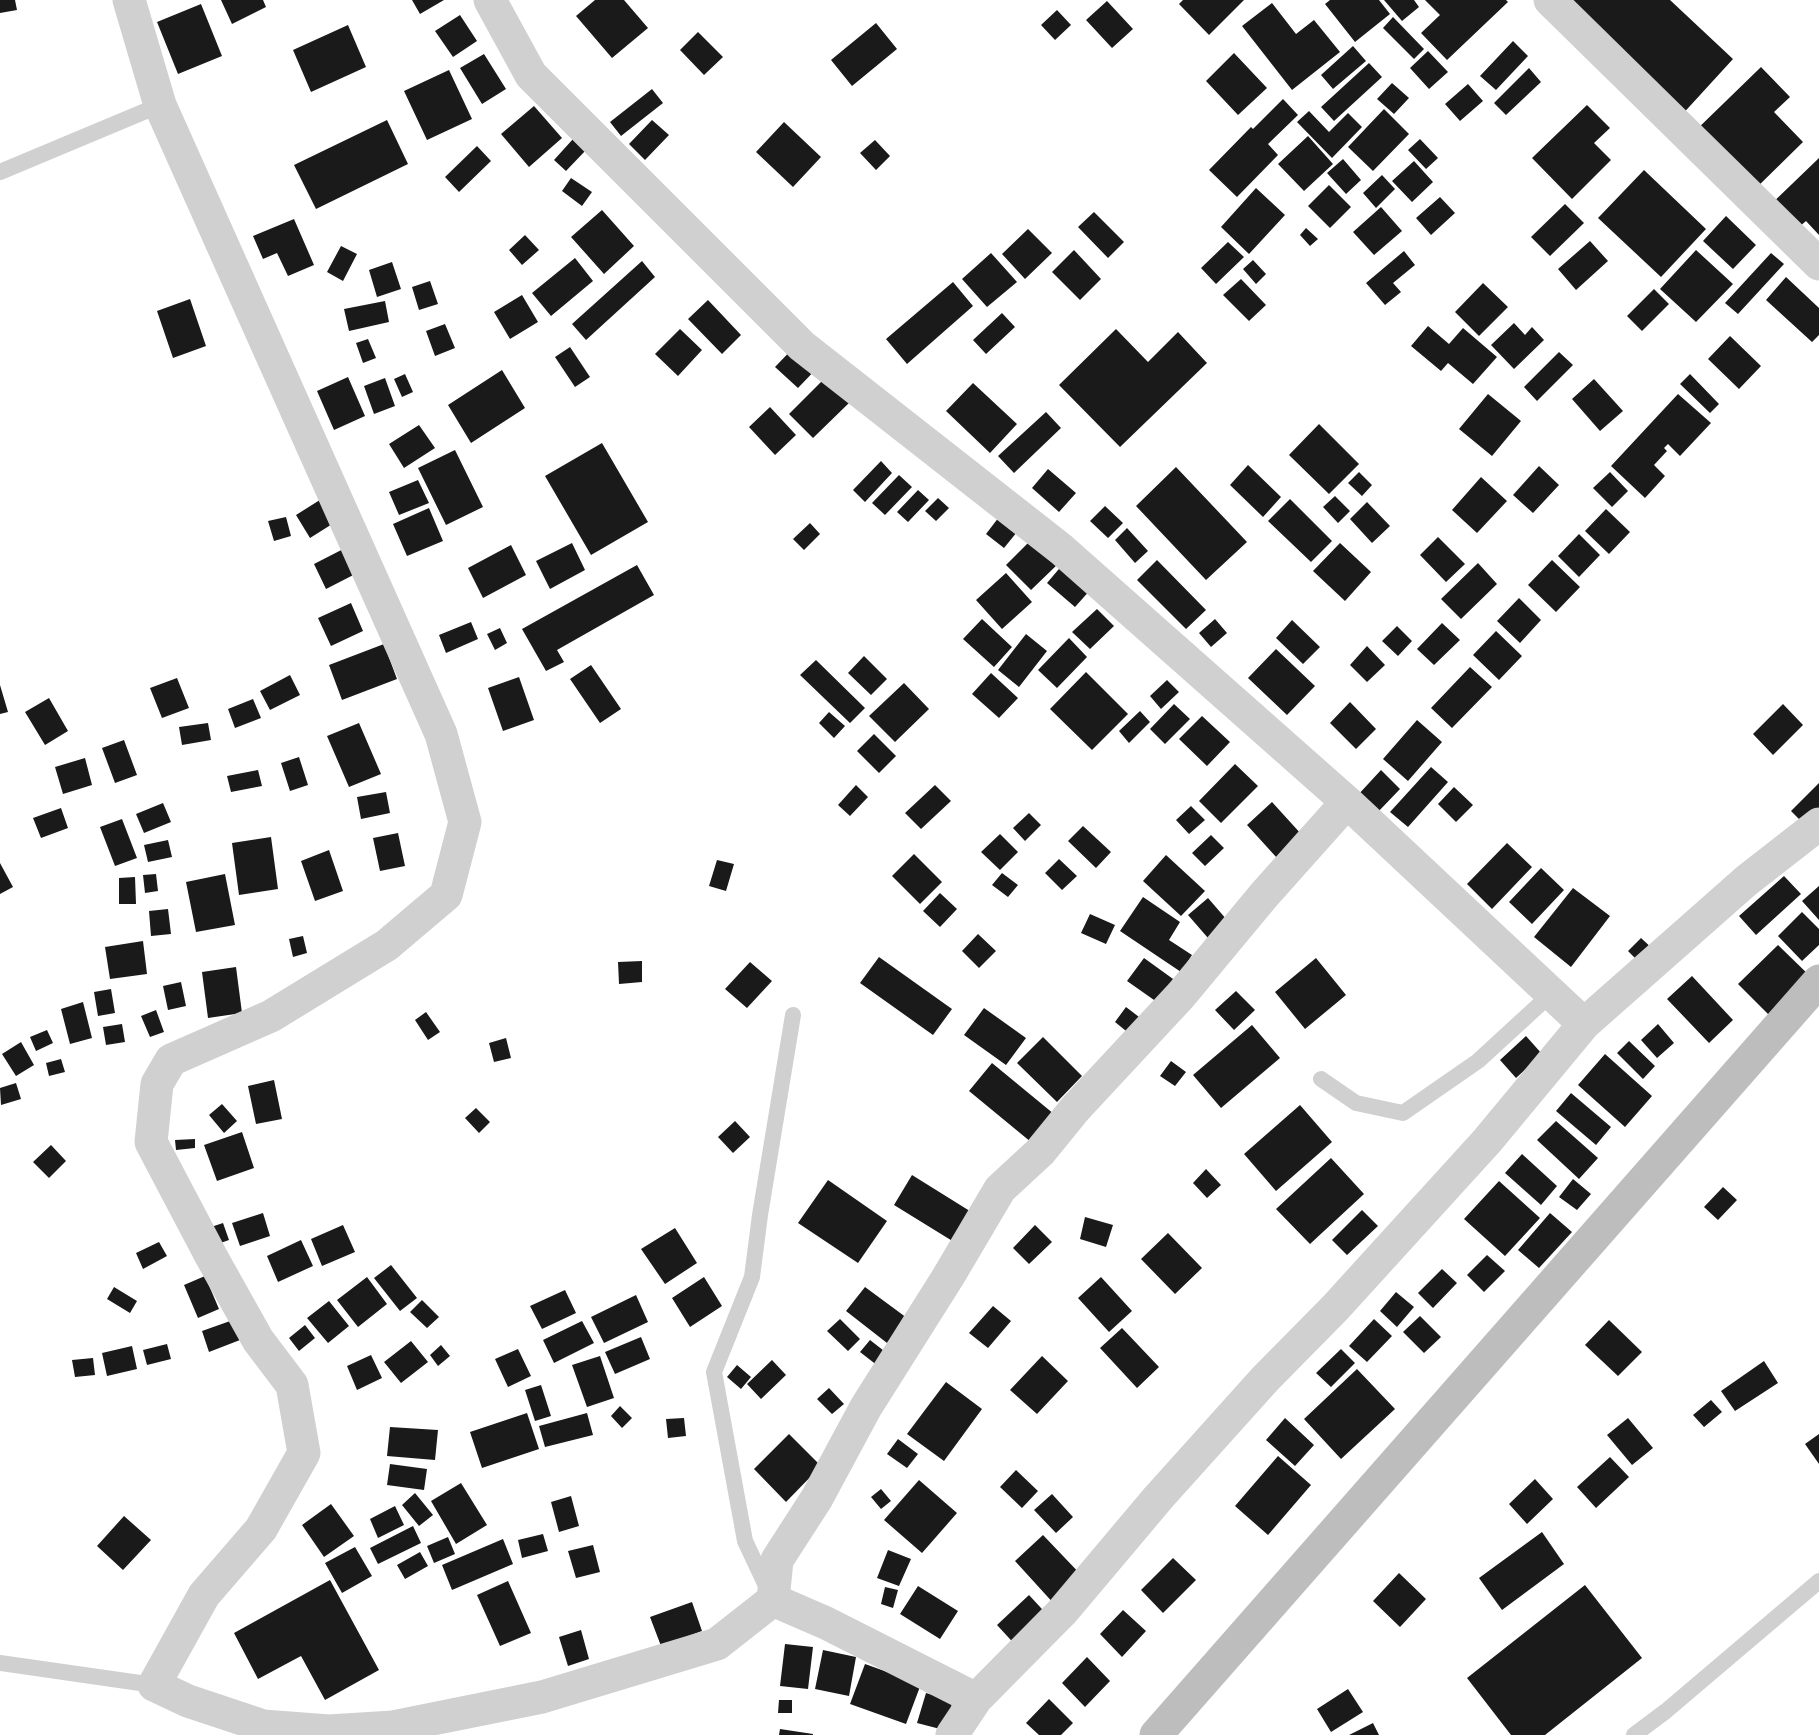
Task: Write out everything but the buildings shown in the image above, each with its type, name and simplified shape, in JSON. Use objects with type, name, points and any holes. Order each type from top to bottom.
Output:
[{"type":"main road","points":[[1156,1735],[1819,981]]},
{"type":"street","points":[[129,0],[160,105],[441,734],[465,822],[447,895],[378,951],[271,1016],[171,1060],[157,1084],[151,1142],[258,1340],[292,1385],[304,1453],[261,1528],[204,1595],[154,1685],[188,1701],[263,1726],[329,1731],[393,1727],[542,1697],[717,1644],[773,1600],[777,1560],[817,1498],[866,1407],[1000,1189],[1040,1152],[1075,1108],[1181,995],[1264,895],[1347,802]]},
{"type":"street","points":[[490,0],[531,75],[802,346],[1061,549],[1347,802],[1584,1024]]},
{"type":"street","points":[[1550,0],[1819,264]]},
{"type":"street","points":[[952,1735],[976,1699],[1062,1612],[1158,1498],[1257,1388],[1335,1308],[1487,1141],[1584,1024],[1746,880],[1819,824]]},
{"type":"street","points":[[773,1600],[826,1623],[976,1699]]},
{"type":"lane","points":[[0,172],[160,105]]},
{"type":"lane","points":[[1321,1079],[1356,1103],[1402,1113],[1478,1061],[1551,994]]},
{"type":"lane","points":[[773,1600],[745,1541],[714,1372],[752,1277],[793,1015]]},
{"type":"lane","points":[[1634,1735],[1666,1711],[1819,1581]]},
{"type":"lane","points":[[0,1663],[154,1685]]}]
